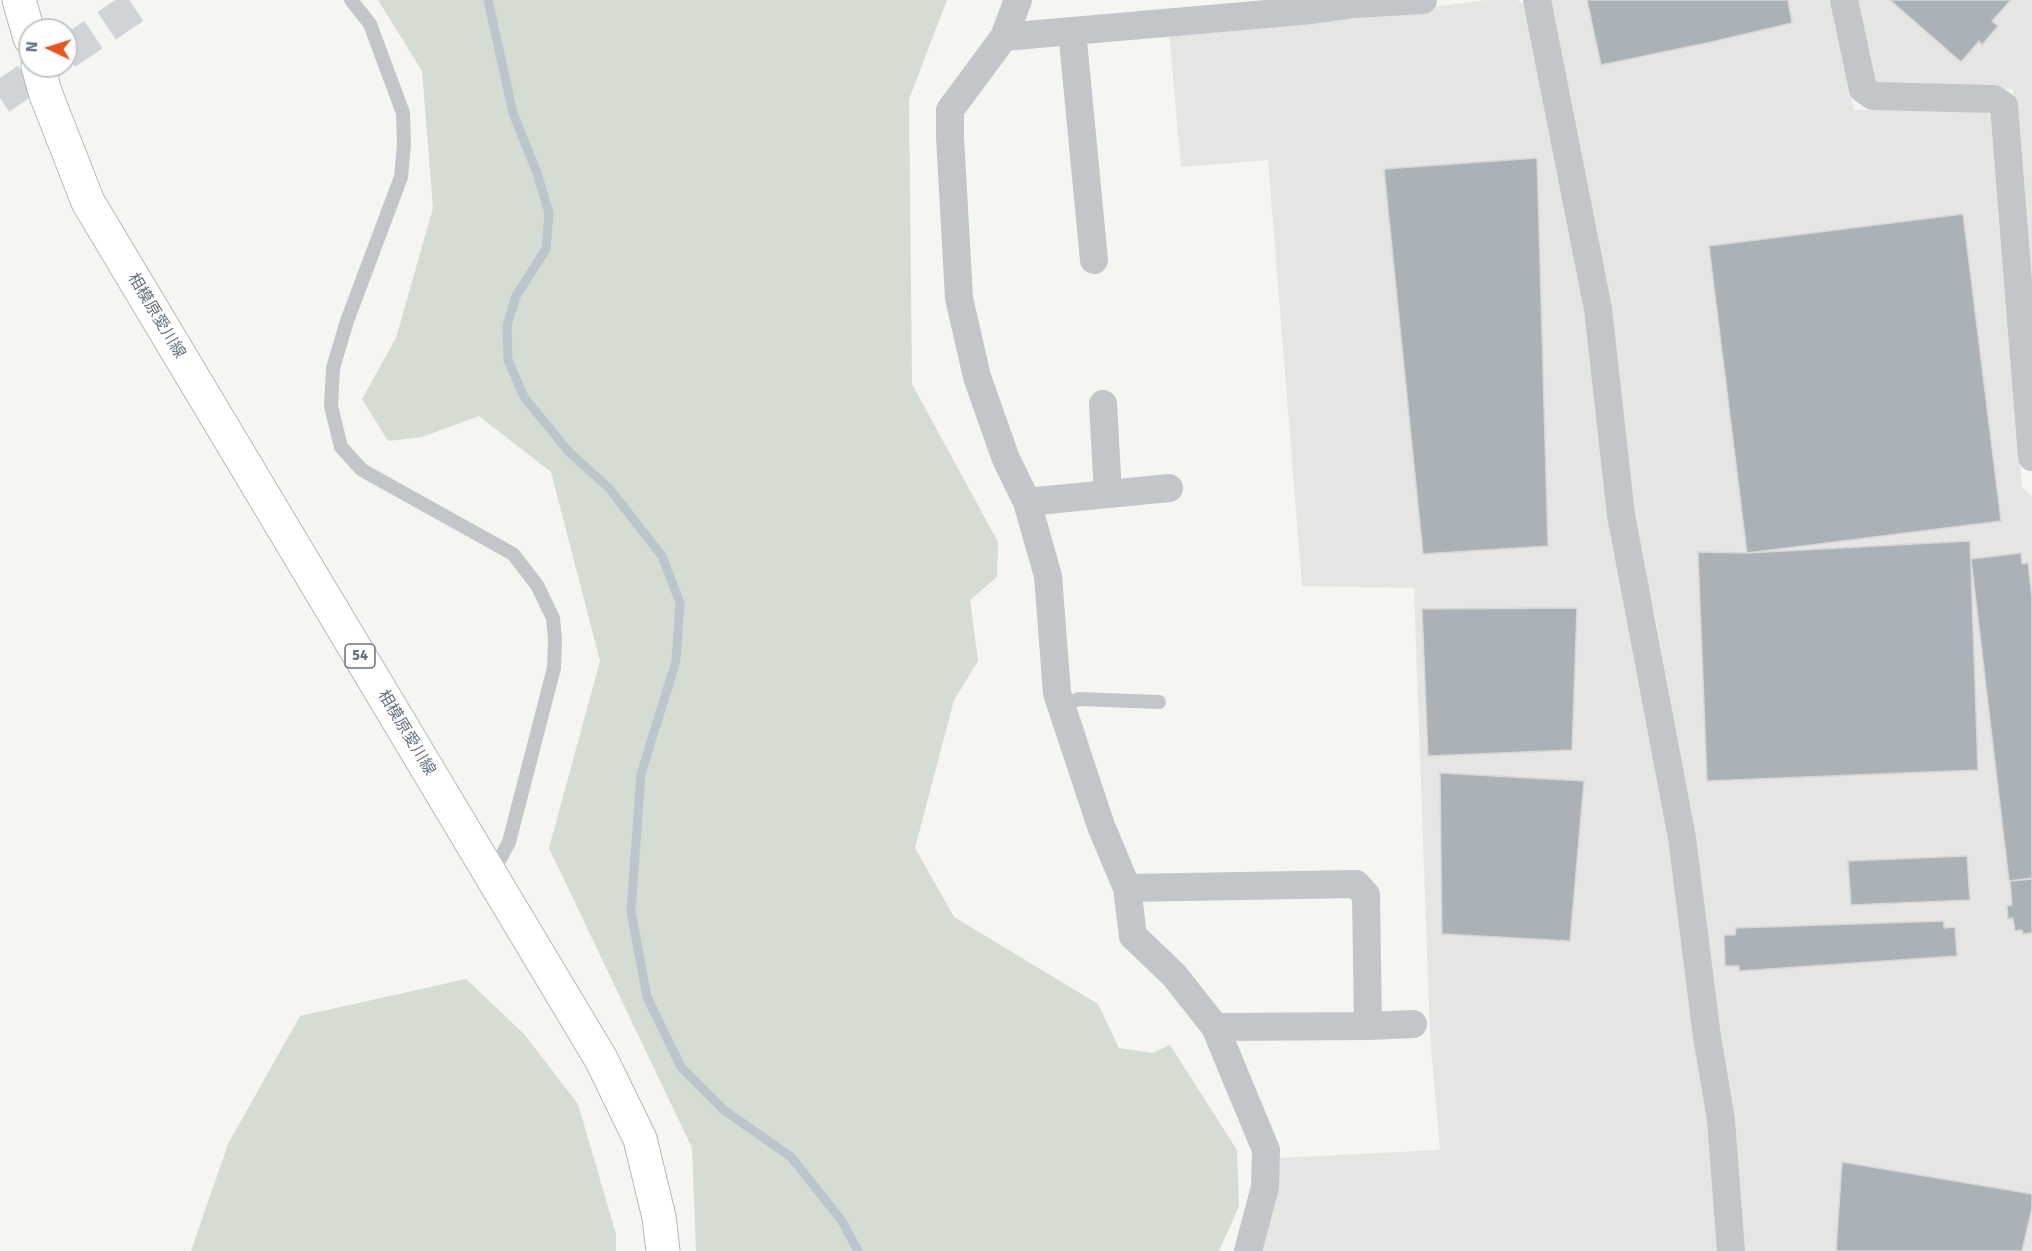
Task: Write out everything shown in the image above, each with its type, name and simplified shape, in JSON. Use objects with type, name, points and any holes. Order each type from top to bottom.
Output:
[{"type":"main road","points":[[19,0],[24,18]]},
{"type":"main road","name":"相模原愛川線","points":[[41,78],[88,202],[601,1059],[640,1139],[659,1218],[663,1251]]},
{"type":"street","points":[[1018,0],[1004,37],[950,110],[959,298],[977,377],[1006,459],[1028,502],[1048,576],[1057,693],[1101,826],[1127,888],[1133,936],[1174,975],[1215,1027],[1266,1150],[1264,1187],[1248,1251]]},
{"type":"street","points":[[1004,37],[1312,10],[1354,4],[1423,0]]},
{"type":"street","points":[[1537,0],[1598,309],[1621,515],[1682,838],[1707,1037],[1721,1120],[1731,1251]]},
{"type":"street","points":[[1844,0],[1863,90],[1873,96],[1994,99],[2004,106],[2032,457]]},
{"type":"street","points":[[1072,31],[1101,242]]},
{"type":"street","points":[[1103,404],[1108,494]]},
{"type":"street","points":[[1028,502],[1169,488]]},
{"type":"street","points":[[1127,888],[1356,884],[1366,896],[1368,1026]]},
{"type":"street","points":[[1215,1027],[1413,1024]]},
{"type":"lane","points":[[351,0],[370,24],[403,113],[404,144],[401,177],[347,321],[333,368],[331,406],[341,447],[362,470],[513,554],[537,585],[552,618],[555,639],[554,668],[509,842],[491,876]]},
{"type":"lane","points":[[1061,706],[1079,699],[1159,702]]},
{"type":"shaded area","points":[[378,0],[947,0],[909,99],[912,384],[998,542],[997,577],[970,600],[978,661],[954,700],[915,848],[954,917],[1098,1004],[1119,1048],[1152,1053],[1170,1045],[1237,1150],[1239,1206],[1219,1251],[696,1251],[692,1148],[549,848],[600,661],[551,472],[479,416],[422,437],[388,441],[362,399],[396,338],[433,208],[422,71]]},
{"type":"shaded area","points":[[1486,0],[1518,0],[1526,7],[1589,323],[1630,605],[1691,978],[1711,1119],[1719,1251],[1259,1251],[1278,1158],[1440,1150],[1430,1035],[1414,588],[1302,586],[1268,160],[1181,167],[1169,32],[1410,10]]},
{"type":"shaded area","points":[[1551,0],[1832,0],[1854,110],[1983,110],[1995,119],[2022,487],[2032,497],[2032,1251],[1743,1251],[1702,885],[1657,625],[1632,517]]},
{"type":"shaded area","points":[[1855,0],[2032,0],[2032,338],[2013,89],[1884,89],[1871,78]]},
{"type":"shaded area","points":[[466,979],[524,1034],[578,1104],[616,1234],[616,1251],[191,1251],[228,1144],[300,1016]]},
{"type":"building","points":[[1587,0],[1788,0],[1792,23],[1601,65]]},
{"type":"building","points":[[1890,0],[2011,0],[1992,21],[1998,26],[1982,45],[1979,41],[1961,62]]},
{"type":"building","points":[[1537,158],[1548,546],[1423,554],[1384,169]]},
{"type":"building","points":[[1963,214],[2001,521],[1747,553],[1709,246]]},
{"type":"building","points":[[1970,541],[1978,770],[1707,781],[1698,552],[1747,553]]},
{"type":"building","points":[[2021,553],[2022,564],[2028,563],[2032,598],[2032,878],[2009,881],[1971,559]]},
{"type":"building","points":[[1577,608],[1572,750],[1428,756],[1422,609]]},
{"type":"building","points":[[1440,773],[1584,781],[1570,941],[1442,934]]},
{"type":"building","points":[[1967,856],[1970,900],[1851,905],[1848,861]]},
{"type":"building","points":[[2032,879],[2032,933],[2023,934],[2022,930],[2015,931],[2013,918],[2008,919],[2007,906],[2012,905],[2010,881]]},
{"type":"building","points":[[1944,921],[1944,928],[1955,927],[1957,956],[1739,971],[1739,966],[1725,966],[1724,935],[1735,935],[1736,928]]},
{"type":"building","points":[[1842,1162],[2032,1194],[2032,1208],[2022,1251],[1836,1251]]},
{"type":"waterway","points":[[488,0],[513,113],[537,173],[549,213],[546,249],[516,296],[507,326],[508,360],[524,397],[569,452],[609,488],[662,556],[680,603],[676,661],[641,774],[631,911],[647,997],[681,1067],[724,1110],[791,1157],[842,1221],[858,1251]]},
{"type":"tunnel","points":[[78,45],[145,0]]},
{"type":"tunnel","points":[[0,98],[29,78]]}]
